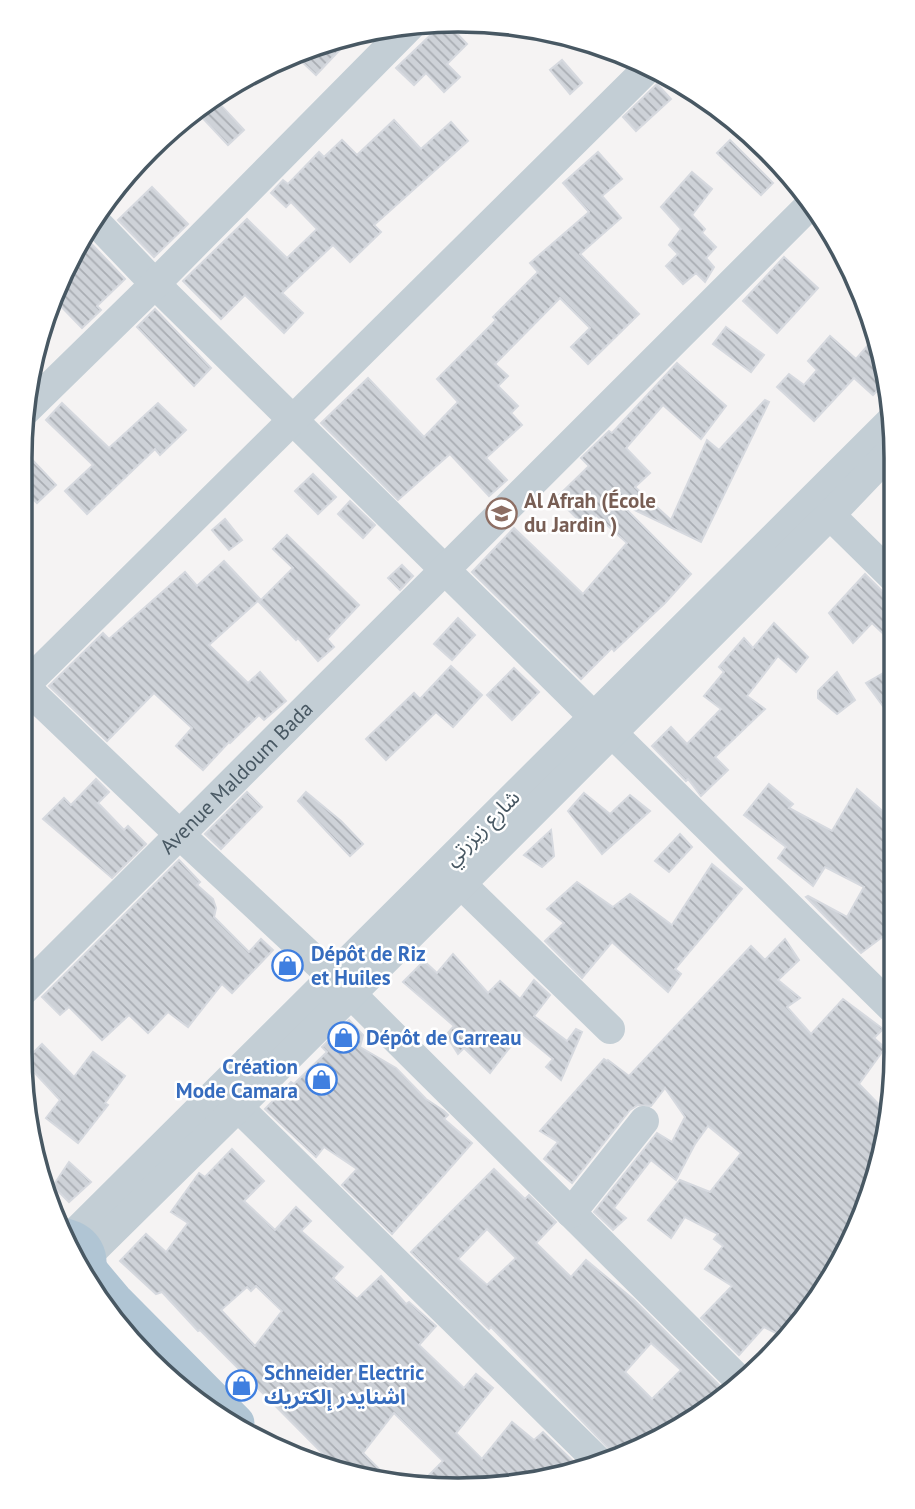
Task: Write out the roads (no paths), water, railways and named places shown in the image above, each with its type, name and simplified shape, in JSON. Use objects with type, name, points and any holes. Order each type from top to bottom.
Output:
[{"type":"main road","points":[[95,1274],[114,1300],[214,1401]]},
{"type":"street","points":[[35,401],[401,35]]},
{"type":"street","points":[[32,676],[643,73]]},
{"type":"street","name":"Avenue Maldoum Bada","points":[[32,982],[804,211]]},
{"type":"street","points":[[100,226],[293,421],[449,565],[602,724],[884,999]]},
{"type":"street","name":"شارع زيزرتي","points":[[82,1252],[602,724],[883,430]]},
{"type":"street","name":"شارع زيزرتي","points":[[82,1252],[238,1107],[342,986],[460,883],[602,724],[830,515],[884,459]]},
{"type":"street","points":[[830,515],[884,568]]},
{"type":"street","points":[[32,695],[342,986],[734,1375]]},
{"type":"street","points":[[460,883],[610,1029]]},
{"type":"street","points":[[238,1107],[592,1456]]},
{"type":"street","points":[[571,1213],[644,1121]]},
{"type":"place","name":"Al Afrah (École du Jardin )","points":[[501,513]]},
{"type":"place","name":"Dépôt de Riz et Huiles","points":[[288,966]]},
{"type":"place","name":"Dépôt de Carreau","points":[[343,1038]]},
{"type":"place","name":"Création Mode Camara","points":[[321,1079]]},
{"type":"place","name":"Schneider Electric اشنايدر إلكتريك","points":[[241,1385]]}]
